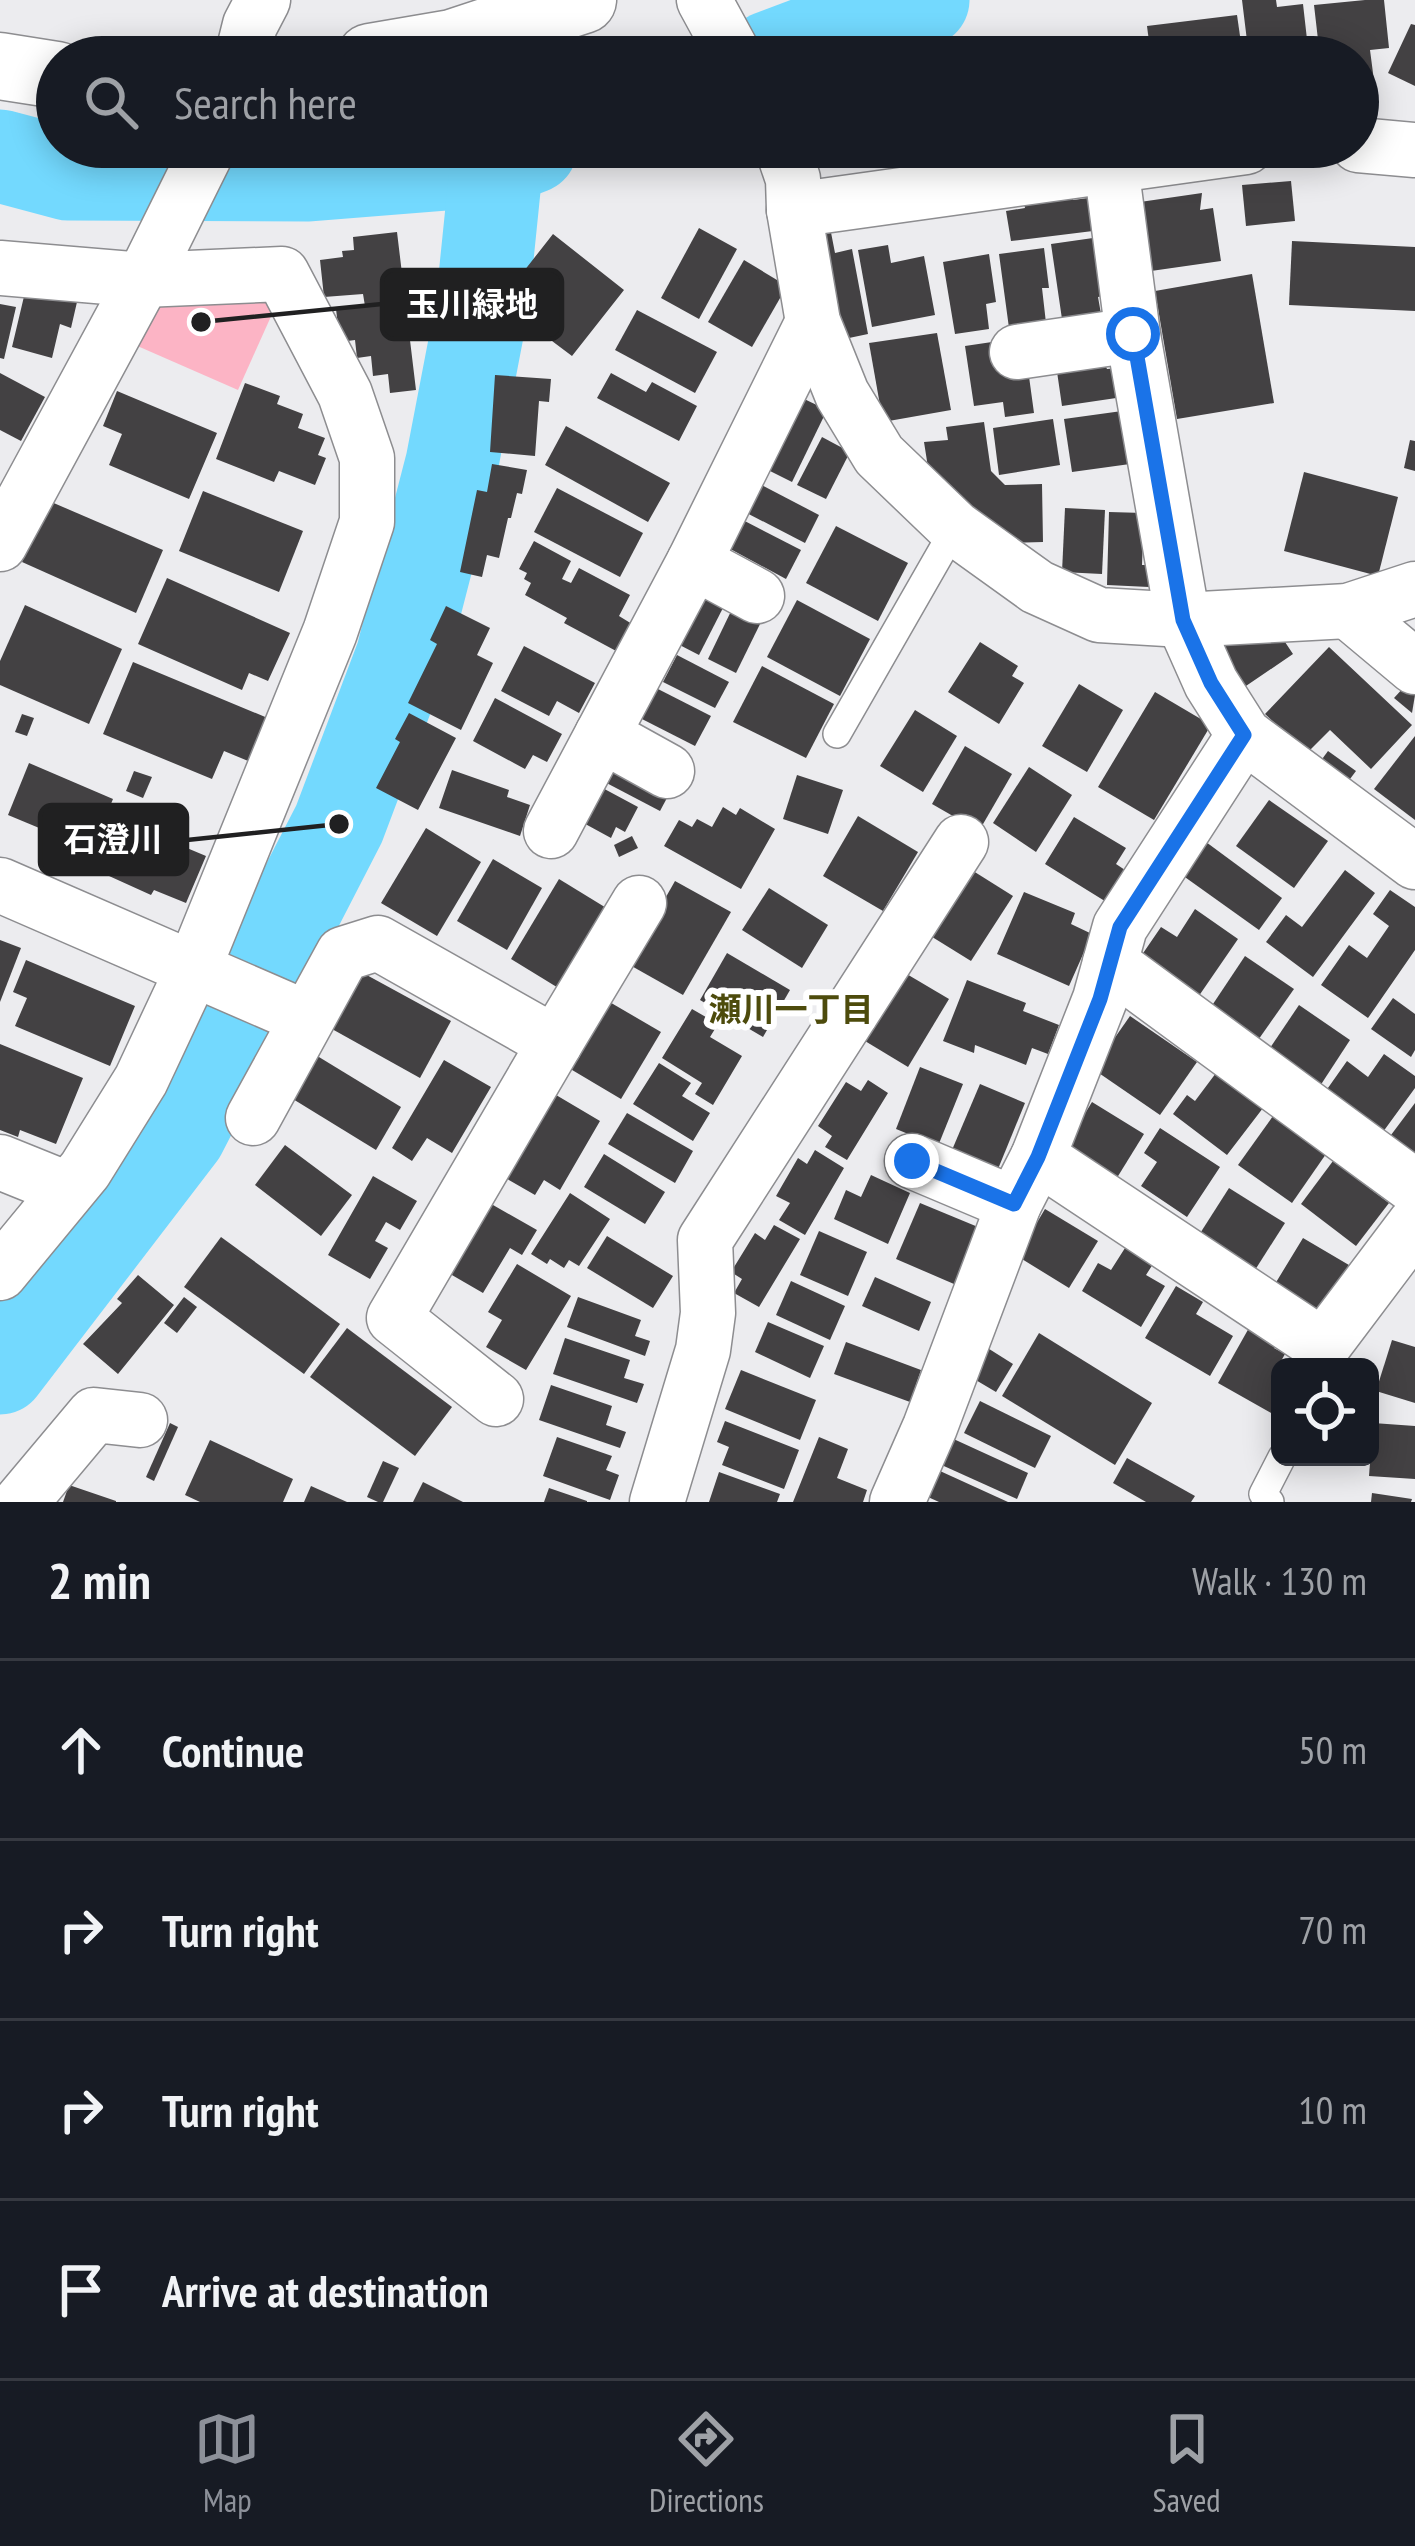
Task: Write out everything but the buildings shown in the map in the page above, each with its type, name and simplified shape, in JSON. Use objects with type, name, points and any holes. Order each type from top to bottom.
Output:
[{"type":"street","points":[[249,36],[262,0]]},
{"type":"street","points":[[476,36],[583,0]]},
{"type":"street","points":[[704,0],[723,36]]},
{"type":"street","points":[[0,66],[36,72]]},
{"type":"street","points":[[1379,147],[1415,150]]},
{"type":"street","points":[[0,544],[199,168]]},
{"type":"street","points":[[790,168],[813,322],[842,394],[879,455],[955,528],[1037,587],[1099,615],[1183,620],[1348,611],[1415,590]]},
{"type":"street","points":[[794,210],[1097,168]]},
{"type":"street","points":[[1111,168],[1133,334],[1183,620],[1211,683],[1244,735],[1415,862]]},
{"type":"street","points":[[0,268],[282,274],[345,394],[367,458],[367,522],[202,970],[85,1170],[0,1273]]},
{"type":"street","points":[[551,831],[694,562],[813,322]]},
{"type":"street","points":[[1017,352],[1133,334]]},
{"type":"street","points":[[694,562],[757,596]]},
{"type":"street","points":[[1348,611],[1415,667]]},
{"type":"street","points":[[602,735],[667,770]]},
{"type":"street","points":[[896,1502],[1100,999],[1120,927],[1244,735]]},
{"type":"street","points":[[657,1502],[704,1350],[726,1324],[705,1240],[845,1054],[961,842]]},
{"type":"street","points":[[0,885],[299,1015]]},
{"type":"street","points":[[496,1399],[462,1347],[394,1318],[436,1198],[555,1043],[639,903]]},
{"type":"street","points":[[253,1118],[299,1015],[344,954],[378,943],[484,1026],[555,1043]]},
{"type":"street","points":[[1110,963],[1415,1187]]},
{"type":"street","points":[[912,1161],[1026,1180],[1319,1356],[1415,1224]]},
{"type":"street","points":[[0,1162],[67,1189]]},
{"type":"street","points":[[20,1502],[94,1415],[140,1420]]},
{"type":"lane","points":[[837,734],[955,528]]},
{"type":"lane","points":[[1270,1502],[1263,1494],[1277,1466]]},
{"type":"shaded area","points":[[163,288],[277,303],[238,390],[126,341]]},
{"type":"waterway","points":[[827,36],[923,0]]},
{"type":"waterway","points":[[0,156],[36,166]]},
{"type":"waterway","points":[[45,168],[68,174],[309,175],[397,168]]},
{"type":"waterway","points":[[0,1368],[180,1133],[339,824],[402,657],[452,463],[482,307],[496,168]]},
{"type":"place","name":"玉川緑地","points":[[201,322]]},
{"type":"place","name":"石澄川","points":[[339,824]]},
{"type":"district","name":"瀬川一丁目","points":[[791,1008]]},
{"type":"route","points":[[912,1161],[1014,1204],[1038,1157],[1100,999],[1120,927],[1244,735],[1211,683],[1183,620],[1133,334]]}]
